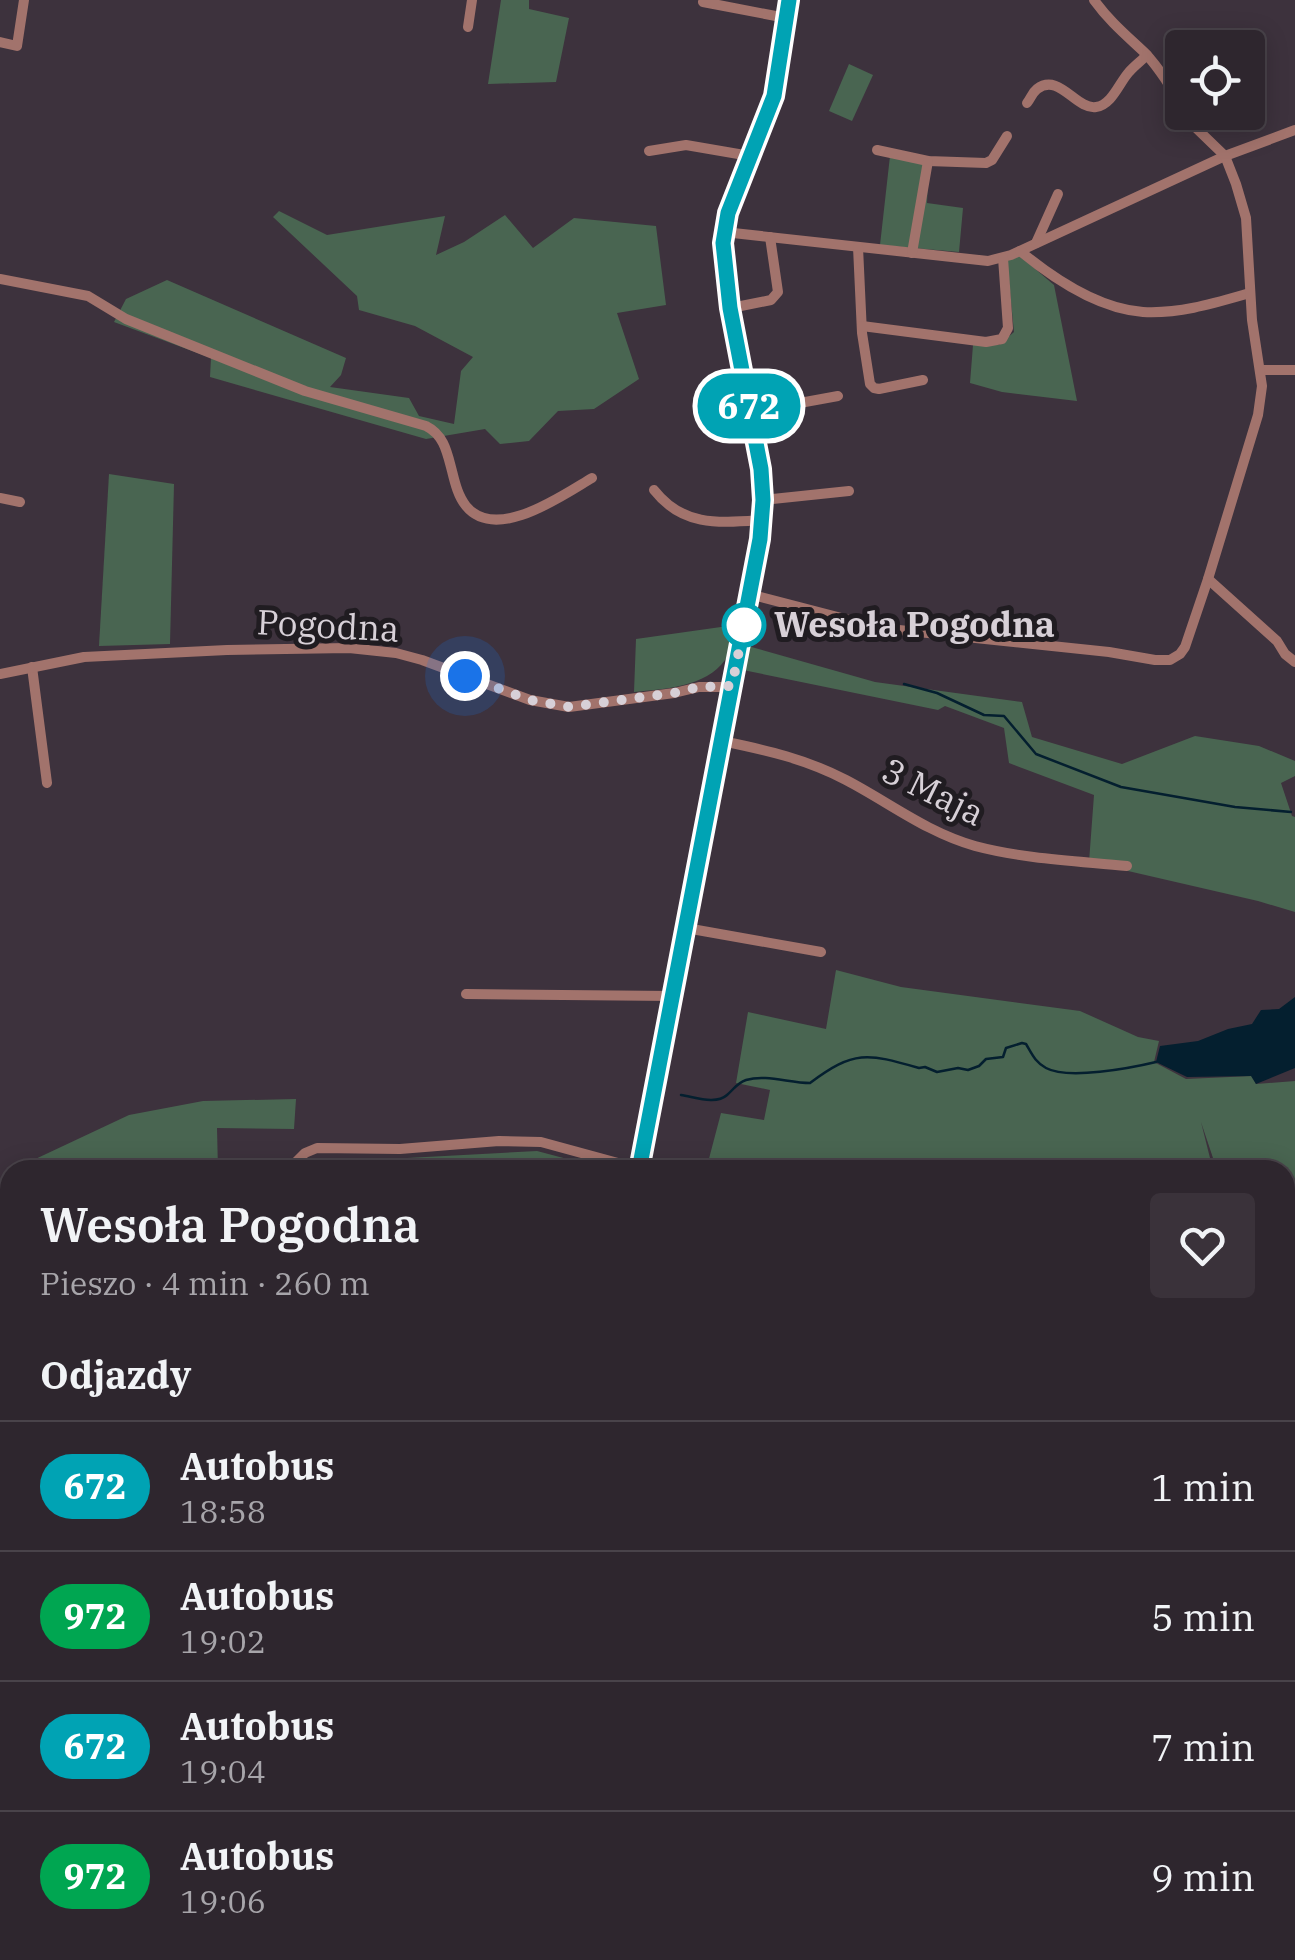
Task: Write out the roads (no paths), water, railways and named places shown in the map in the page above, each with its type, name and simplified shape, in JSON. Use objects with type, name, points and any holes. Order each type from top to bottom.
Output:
[{"type":"street","points":[[0,42],[17,46],[24,0]]},
{"type":"street","points":[[468,27],[472,0]]},
{"type":"street","points":[[642,1160],[762,520],[761,469],[730,308],[724,232],[774,96],[789,0]]},
{"type":"street","points":[[1097,1],[1113,25],[1147,55],[1165,82]]},
{"type":"street","points":[[703,2],[786,18]]},
{"type":"street","points":[[1028,103],[1037,89],[1049,85],[1088,107],[1100,106],[1147,55]]},
{"type":"street","points":[[750,594],[880,628],[1154,660],[1170,660],[1180,654],[1208,579],[1258,415],[1262,386],[1250,293],[1246,218],[1225,156],[1198,130]]},
{"type":"street","points":[[724,232],[988,261],[1012,255],[1225,156],[1295,130]]},
{"type":"street","points":[[877,150],[928,161],[986,163],[1007,136]]},
{"type":"street","points":[[650,151],[686,144],[750,156]]},
{"type":"street","points":[[912,252],[928,161]]},
{"type":"street","points":[[1036,244],[1058,194]]},
{"type":"street","points":[[730,308],[776,296],[770,237]]},
{"type":"street","points":[[858,246],[870,384],[879,389],[923,380]]},
{"type":"street","points":[[1012,255],[1075,290],[1124,309],[1170,311],[1206,306],[1250,293]]},
{"type":"street","points":[[862,326],[986,342],[1002,339],[1008,328],[1012,255]]},
{"type":"street","points":[[0,279],[88,296],[126,319],[305,391],[433,430],[442,440],[461,499],[467,508],[484,518],[533,512],[592,478]]},
{"type":"street","points":[[1260,370],[1295,370]]},
{"type":"street","points":[[750,412],[838,396]]},
{"type":"street","points":[[654,490],[687,517],[726,523],[762,520]]},
{"type":"street","points":[[763,500],[849,491]]},
{"type":"street","points":[[0,498],[20,502]]},
{"type":"street","points":[[1208,579],[1295,662]]},
{"type":"street","name":"Pogodna","points":[[0,674],[84,656],[349,648],[396,653],[530,700],[569,707],[699,687],[732,686]]},
{"type":"street","points":[[32,667],[48,783]]},
{"type":"street","name":"3 Maja","points":[[722,742],[789,755],[845,779],[919,824],[974,846],[1127,866]]},
{"type":"street","points":[[686,928],[821,952]]},
{"type":"street","points":[[466,994],[673,996]]},
{"type":"street","points":[[298,1160],[317,1148],[400,1150],[499,1141],[541,1142],[605,1160]]},
{"type":"water","points":[[1295,997],[1295,1068],[1256,1084],[1251,1076],[1187,1077],[1156,1062],[1160,1046],[1198,1041],[1252,1024],[1261,1010],[1279,1009]]},
{"type":"waterway","points":[[904,684],[937,693],[984,715],[1004,716],[1036,754],[1121,787],[1235,807],[1291,812]]},
{"type":"waterway","points":[[681,1095],[717,1100],[754,1078],[810,1083],[850,1060],[873,1057],[937,1072],[968,1070],[986,1059],[1003,1057],[1006,1048],[1022,1043],[1046,1068],[1069,1073],[1156,1062]]},
{"type":"place","name":"Wesoła Pogodna","points":[[744,625]]}]
